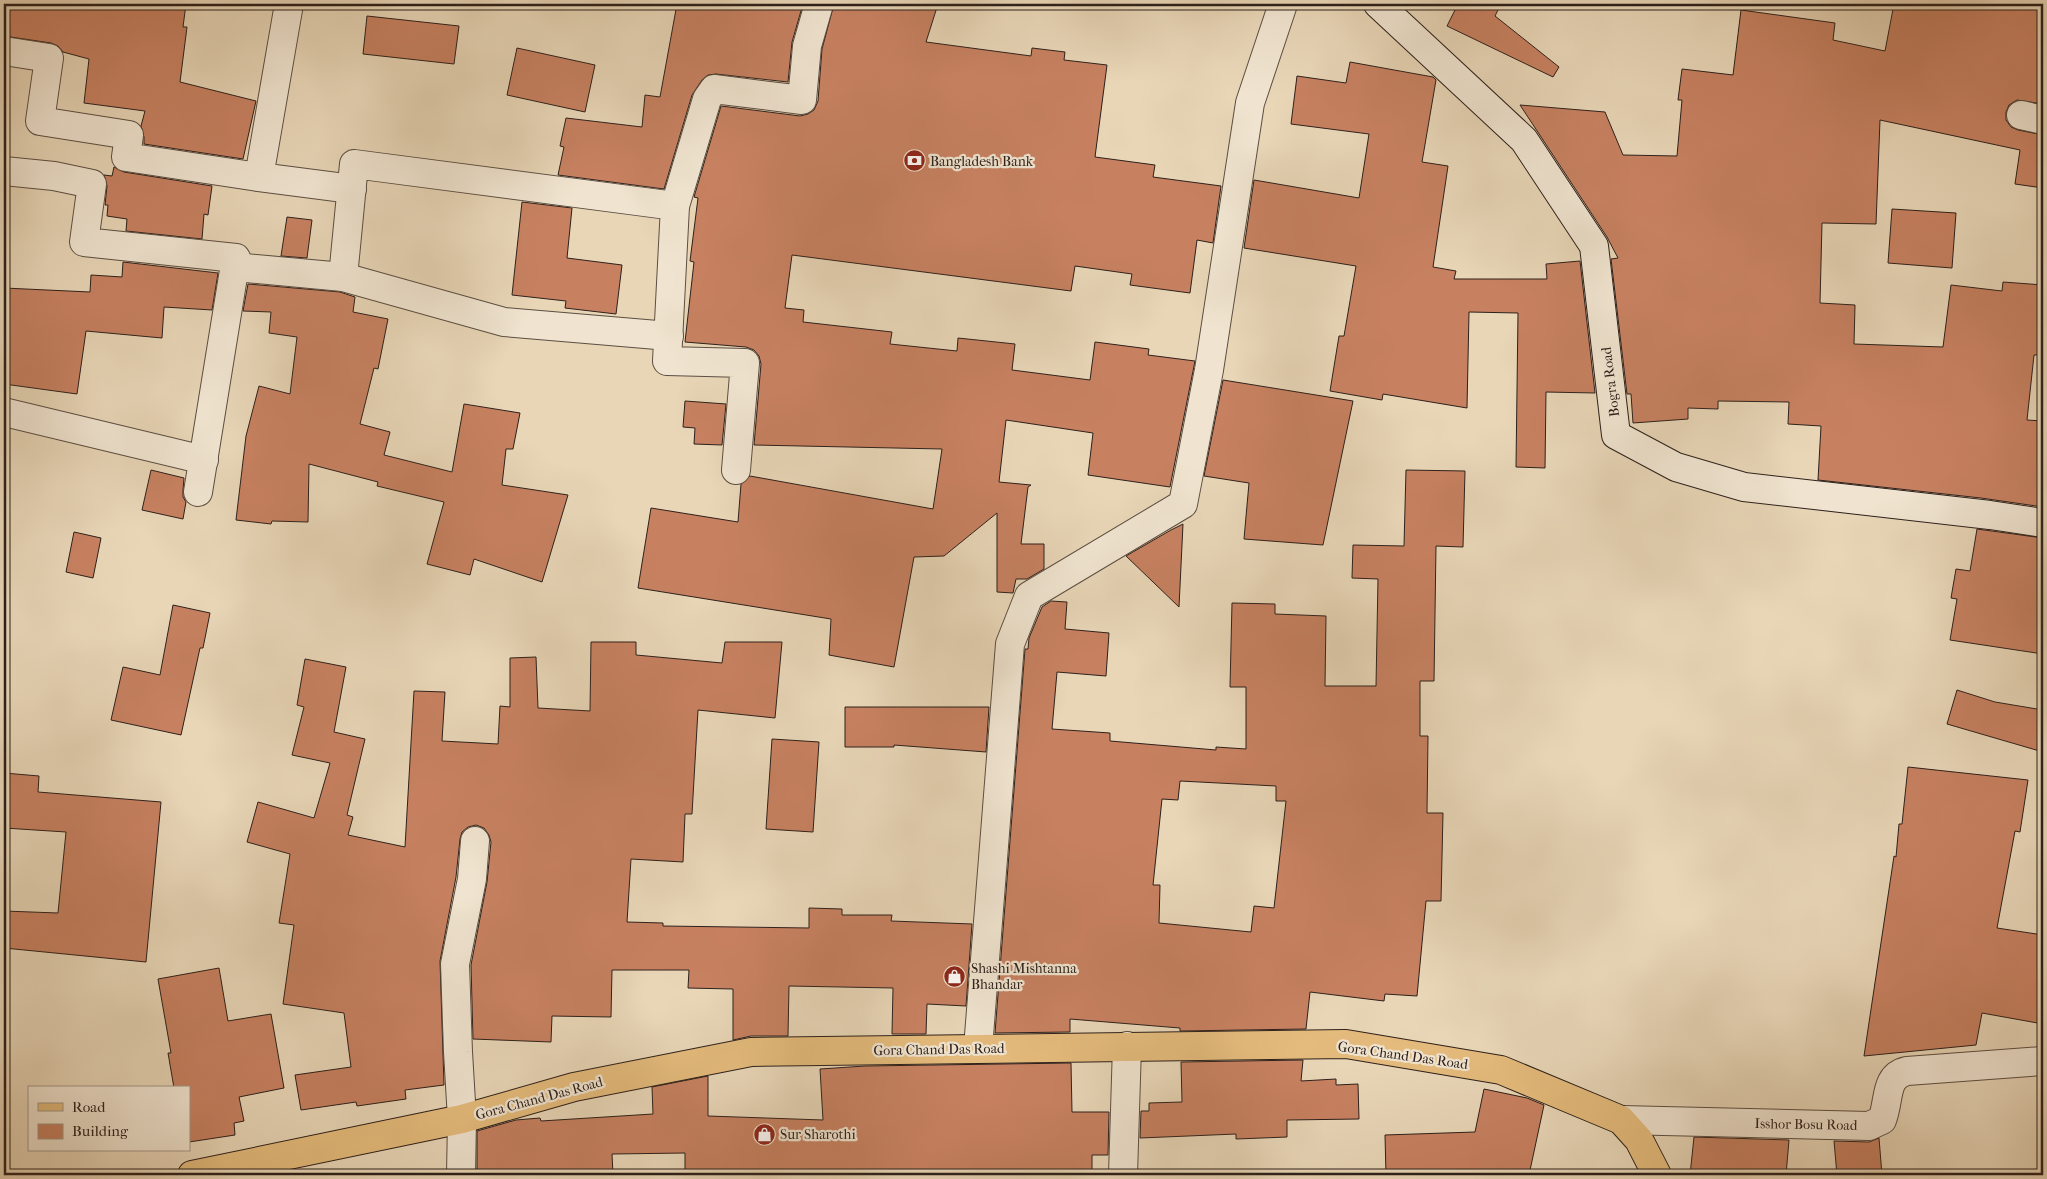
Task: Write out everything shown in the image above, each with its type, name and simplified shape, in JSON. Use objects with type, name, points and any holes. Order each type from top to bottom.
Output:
[{"type":"main road","name":"Gora Chand Das Road","points":[[192,1175],[462,1119],[574,1087],[751,1052],[1346,1044],[1501,1070],[1621,1120],[1639,1140],[1657,1175]]},
{"type":"street","points":[[259,177],[289,4]]},
{"type":"street","points":[[736,470],[745,363],[667,361],[675,206],[707,99],[714,88],[802,100],[807,46],[818,4]]},
{"type":"street","points":[[978,1048],[1010,644],[1030,596],[1183,504],[1210,370],[1250,103],[1284,4]]},
{"type":"street","name":"Bogra Road","points":[[1378,4],[1524,140],[1594,246],[1616,435],[1676,467],[1744,487],[1990,515],[2043,523]]},
{"type":"street","points":[[4,51],[49,58],[40,121],[129,135],[126,157],[352,189]]},
{"type":"street","points":[[343,277],[354,164],[675,206]]},
{"type":"street","points":[[4,171],[54,176],[92,184],[84,242],[236,258],[198,492]]},
{"type":"street","points":[[235,267],[343,277],[504,322],[668,336]]},
{"type":"street","points":[[4,412],[204,460]]},
{"type":"street","points":[[461,1175],[462,1119],[456,964],[472,878],[475,841]]},
{"type":"street","points":[[1123,1175],[1127,1046]]},
{"type":"street","name":"Isshor Bosu Road","points":[[1621,1120],[1869,1126],[1882,1120],[1892,1079],[1897,1073],[2043,1061]]},
{"type":"building","points":[[4,4],[186,4],[183,27],[187,27],[180,82],[256,101],[243,159],[144,144],[141,126],[145,111],[84,103],[89,59],[63,52],[58,46],[51,43],[4,36]]},
{"type":"building","points":[[677,4],[803,4],[792,42],[788,82],[716,74],[708,75],[702,80],[692,95],[664,189],[558,175],[564,147],[560,146],[566,118],[642,127],[645,95],[660,97]]},
{"type":"building","points":[[834,4],[938,4],[926,42],[1031,56],[1032,48],[1065,52],[1064,60],[1107,65],[1095,157],[1155,165],[1153,177],[1221,186],[1213,243],[1197,240],[1190,293],[1130,285],[1132,274],[1075,266],[1071,291],[792,255],[785,308],[804,310],[803,322],[892,332],[890,344],[957,351],[958,338],[1015,344],[1012,370],[1090,380],[1095,342],[1149,349],[1148,355],[1195,361],[1170,487],[1088,475],[1093,433],[1006,420],[999,482],[1031,485],[1028,487],[1021,544],[1044,544],[1044,569],[1027,579],[1016,579],[1013,593],[997,592],[997,513],[944,556],[914,557],[894,667],[829,655],[831,619],[638,588],[651,508],[738,522],[741,484],[750,476],[933,509],[942,449],[754,445],[761,364],[759,356],[754,350],[746,347],[685,342],[694,262],[690,261],[698,198],[694,197],[721,106],[800,116],[814,110],[818,101],[822,49]]},
{"type":"building","points":[[1458,4],[1501,4],[1495,16],[1559,67],[1553,77],[1447,26]]},
{"type":"building","points":[[1894,4],[2043,4],[2043,104],[2017,100],[2009,105],[2006,112],[2006,120],[2011,127],[2018,130],[2043,135],[2043,188],[2015,184],[2020,150],[1880,120],[1876,224],[1822,223],[1820,303],[1855,305],[1854,344],[1943,347],[1951,285],[2002,291],[2003,282],[2043,285],[2043,355],[2034,355],[2027,420],[2043,421],[2043,507],[1981,498],[1818,480],[1821,426],[1788,424],[1789,402],[1718,401],[1718,409],[1688,408],[1688,419],[1633,423],[1631,394],[1627,394],[1611,259],[1618,258],[1607,237],[1520,105],[1605,112],[1623,155],[1677,156],[1682,100],[1678,100],[1682,69],[1733,75],[1741,10],[1835,23],[1833,40],[1885,51]]},
{"type":"building","points":[[367,16],[459,26],[454,64],[363,54]]},
{"type":"building","points":[[517,48],[595,65],[585,112],[507,95]]},
{"type":"building","points":[[1350,62],[1433,77],[1436,80],[1422,162],[1448,166],[1433,267],[1456,271],[1454,279],[1547,279],[1546,264],[1580,261],[1595,393],[1546,392],[1545,468],[1516,467],[1518,313],[1469,312],[1467,408],[1383,394],[1382,400],[1330,391],[1339,336],[1344,336],[1356,266],[1244,248],[1254,180],[1359,198],[1369,134],[1291,124],[1297,76],[1346,83]]},
{"type":"building","points":[[114,167],[124,172],[212,186],[208,215],[204,214],[202,239],[126,231],[127,219],[107,216],[108,205],[105,205],[107,186],[104,175],[112,176]]},
{"type":"building","points":[[522,202],[572,208],[567,258],[622,265],[616,314],[565,308],[566,301],[512,295]]},
{"type":"building","points":[[1892,209],[1956,213],[1952,268],[1888,263]]},
{"type":"building","points":[[287,217],[312,220],[307,258],[281,256]]},
{"type":"building","points":[[123,262],[218,273],[212,310],[164,307],[162,338],[86,331],[77,394],[4,384],[4,288],[90,292],[91,275],[122,277]]},
{"type":"building","points":[[248,284],[340,292],[355,297],[353,312],[388,319],[378,369],[374,368],[360,424],[390,432],[384,455],[452,472],[464,404],[520,413],[513,449],[506,449],[502,485],[568,495],[542,582],[474,559],[470,575],[427,564],[444,502],[377,486],[378,482],[309,464],[308,522],[272,521],[271,524],[236,520],[246,436],[259,386],[290,394],[297,337],[269,333],[271,312],[243,311]]},
{"type":"building","points":[[1223,380],[1353,401],[1323,545],[1244,539],[1249,483],[1204,476]]},
{"type":"building","points":[[685,401],[726,404],[722,445],[694,444],[695,428],[683,427]]},
{"type":"building","points":[[151,470],[184,478],[183,497],[186,502],[183,519],[142,510]]},
{"type":"building","points":[[1406,470],[1465,471],[1463,547],[1436,546],[1434,681],[1420,681],[1420,736],[1428,736],[1427,813],[1443,813],[1441,901],[1426,901],[1417,996],[1385,994],[1384,1001],[1310,992],[1306,1029],[1180,1031],[1180,1028],[1070,1019],[1070,1032],[995,1033],[1025,649],[1028,649],[1029,638],[1042,607],[1051,601],[1067,602],[1065,629],[1109,633],[1106,676],[1057,672],[1052,729],[1110,733],[1110,741],[1216,750],[1216,747],[1246,749],[1246,687],[1230,687],[1232,603],[1275,604],[1275,614],[1326,616],[1325,686],[1376,686],[1378,579],[1352,578],[1353,545],[1404,546]],"holes":[[[1180,781],[1276,786],[1276,801],[1286,801],[1274,908],[1254,906],[1251,932],[1159,923],[1160,885],[1153,885],[1162,799],[1178,800]]]},
{"type":"building","points":[[1183,524],[1179,607],[1126,556]]},
{"type":"building","points":[[1977,529],[2043,538],[2043,654],[1950,640],[1957,599],[1951,598],[1956,569],[1970,571]]},
{"type":"building","points":[[74,532],[101,538],[93,578],[66,572]]},
{"type":"building","points":[[173,605],[210,613],[203,648],[200,648],[181,735],[111,720],[123,667],[160,675]]},
{"type":"building","points":[[591,642],[636,642],[636,655],[722,663],[725,642],[782,642],[775,718],[698,710],[692,814],[685,814],[683,862],[631,859],[627,922],[663,923],[663,926],[809,928],[809,908],[842,909],[842,915],[892,915],[891,921],[972,924],[966,1006],[927,1004],[926,1034],[892,1034],[893,988],[789,986],[788,1036],[751,1036],[733,1040],[733,989],[688,988],[689,970],[612,970],[611,1017],[552,1016],[551,1042],[473,1039],[471,965],[487,882],[491,842],[484,828],[476,825],[468,827],[462,832],[460,839],[456,877],[440,961],[444,1085],[405,1090],[406,1099],[357,1106],[356,1102],[301,1110],[295,1075],[351,1067],[344,1013],[283,1004],[294,925],[279,923],[290,854],[247,842],[258,802],[314,818],[330,763],[292,755],[304,707],[297,705],[305,659],[346,667],[334,732],[365,739],[347,815],[353,817],[348,835],[405,847],[414,691],[445,692],[442,741],[498,744],[500,706],[510,707],[510,658],[536,657],[538,708],[590,711]]},
{"type":"building","points":[[1957,690],[1995,702],[2043,710],[2043,752],[1947,724]]},
{"type":"building","points":[[845,707],[989,707],[986,752],[894,745],[894,747],[845,747]]},
{"type":"building","points":[[772,739],[819,742],[813,832],[766,829]]},
{"type":"building","points":[[1908,767],[2028,780],[2020,832],[2015,831],[1997,928],[2043,935],[2043,1024],[1982,1013],[1976,1045],[1864,1056],[1894,856],[1896,857],[1899,824],[1902,824]]},
{"type":"building","points":[[4,773],[39,776],[38,792],[161,802],[146,962],[4,948],[4,911],[58,913],[66,832],[4,828]]},
{"type":"building","points":[[219,968],[228,1021],[271,1014],[284,1088],[239,1097],[244,1121],[234,1123],[235,1135],[190,1142],[190,1086],[174,1086],[168,1053],[171,1053],[158,979]]},
{"type":"building","points":[[1303,1060],[1301,1081],[1336,1079],[1336,1085],[1358,1084],[1359,1119],[1287,1120],[1287,1137],[1236,1139],[1236,1134],[1140,1138],[1141,1111],[1149,1111],[1149,1103],[1182,1102],[1181,1062]]},
{"type":"building","points":[[1071,1063],[1072,1112],[1109,1112],[1108,1155],[1092,1155],[1092,1175],[685,1175],[685,1153],[612,1154],[613,1175],[477,1175],[477,1131],[516,1120],[540,1118],[541,1121],[653,1114],[652,1087],[708,1076],[708,1116],[823,1120],[820,1069],[865,1066]]},
{"type":"building","points":[[1484,1089],[1527,1098],[1544,1105],[1529,1175],[1386,1175],[1385,1135],[1475,1132]]},
{"type":"building","points":[[1694,1137],[1789,1140],[1786,1175],[1690,1175]]},
{"type":"building","points":[[1879,1138],[1882,1175],[1837,1175],[1834,1141],[1869,1142]]},
{"type":"place","name":"Bangladesh Bank","points":[[914,161]]},
{"type":"place","name":"Shashi Mishtanna Bhandar","points":[[955,976]]},
{"type":"place","name":"Sur Sharothi","points":[[764,1134]]}]
